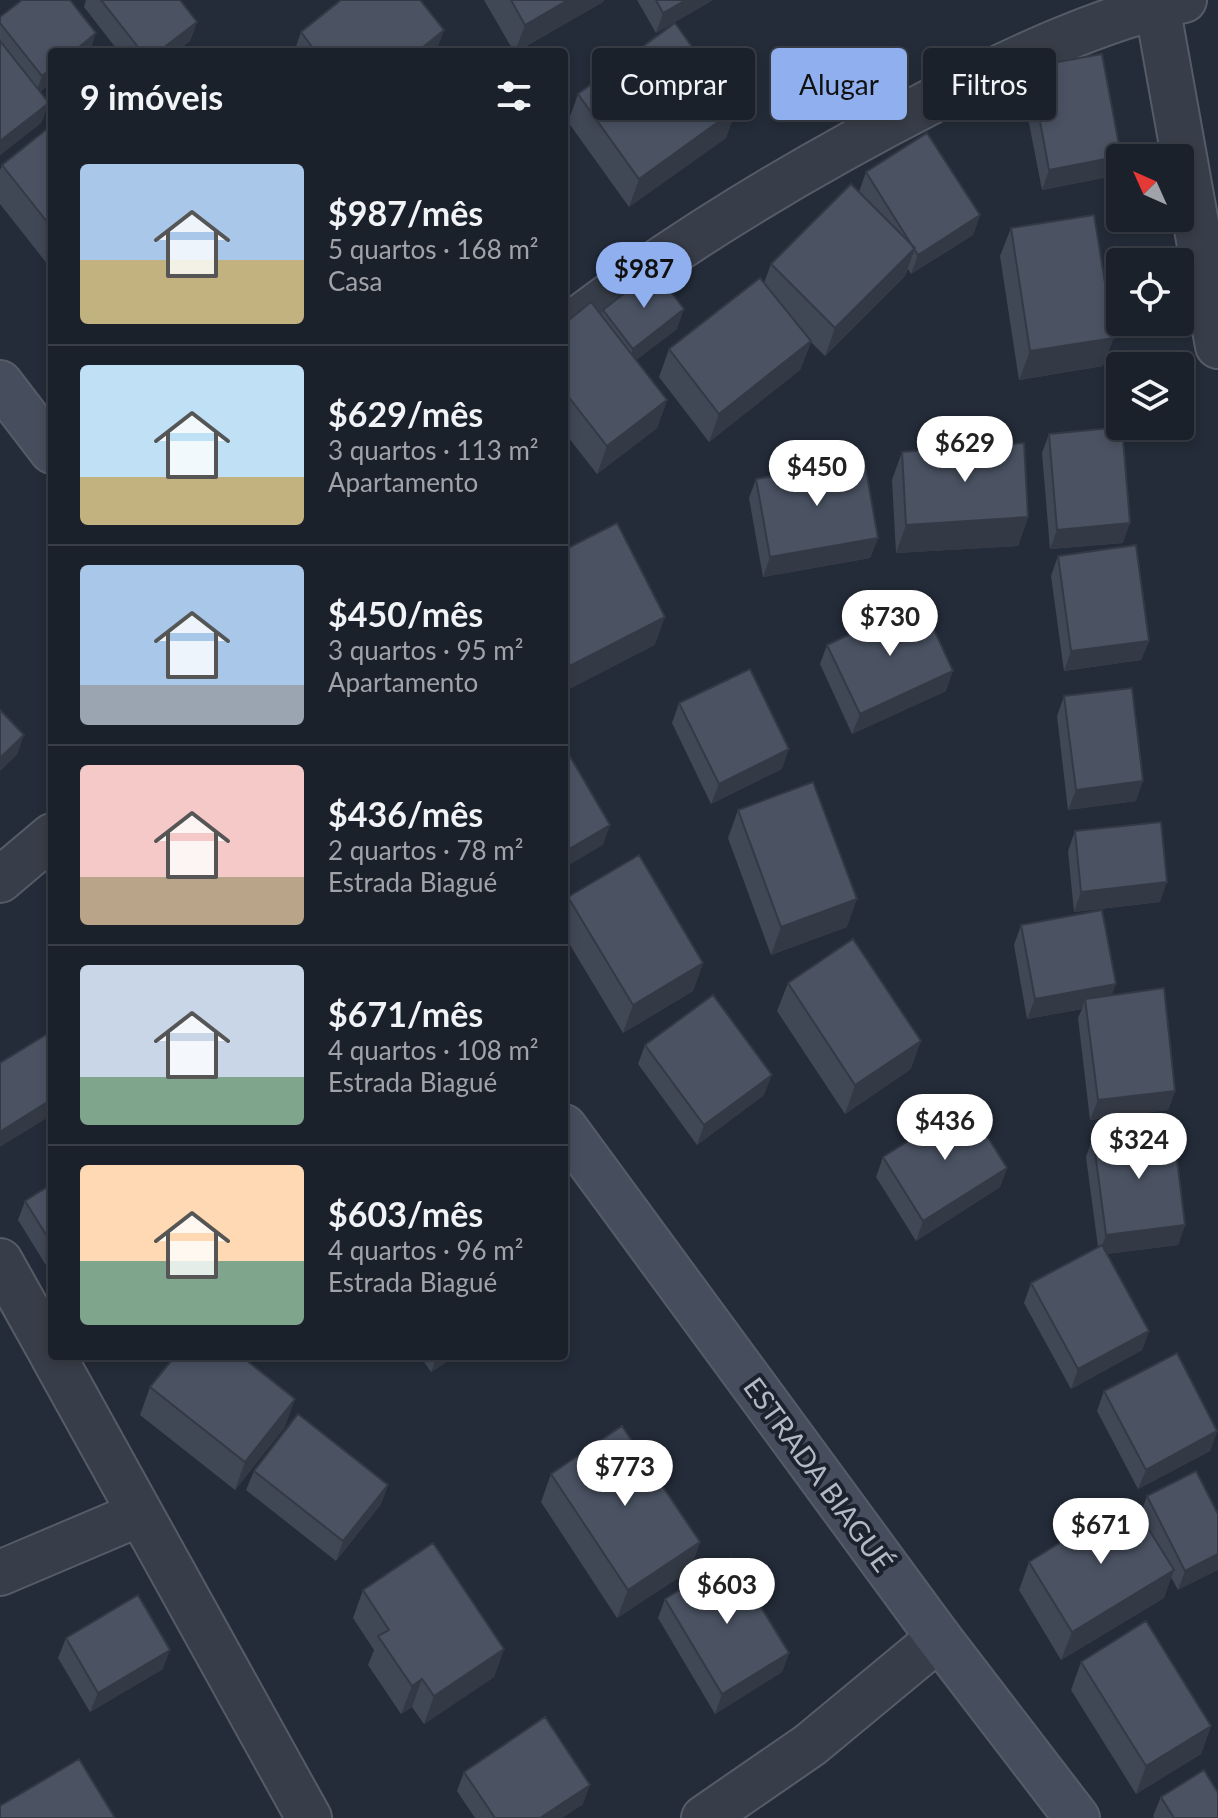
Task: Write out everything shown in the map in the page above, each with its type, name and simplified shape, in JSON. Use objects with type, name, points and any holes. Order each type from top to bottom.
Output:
[{"type":"main road","points":[[0,383],[48,446]]},
{"type":"main road","name":"ESTRADA BIAGUÉ","points":[[568,1132],[939,1638],[1077,1818]]},
{"type":"street","points":[[568,327],[643,269],[775,185],[991,71],[1078,34],[1166,2],[1218,346]]},
{"type":"street","points":[[0,880],[48,839]]},
{"type":"street","points":[[0,1261],[48,1338]]},
{"type":"street","points":[[62,1360],[139,1514],[309,1818]]},
{"type":"street","points":[[0,1573],[139,1514]]},
{"type":"street","points":[[704,1818],[810,1745],[939,1638]]},
{"type":"building","points":[[22,0],[70,0],[96,33],[78,48],[48,48],[48,71],[42,76],[0,23],[0,17]]},
{"type":"building","points":[[101,0],[180,0],[197,22],[163,48],[139,48]]},
{"type":"building","points":[[341,0],[420,0],[444,30],[422,48],[313,48],[301,32]]},
{"type":"building","points":[[511,0],[568,0],[525,25]]},
{"type":"building","points":[[656,0],[686,0],[663,13]]},
{"type":"building","points":[[675,23],[693,48],[641,48]]},
{"type":"building","points":[[0,41],[48,104],[0,141]]},
{"type":"building","points":[[1102,54],[1119,144],[1106,144],[1106,159],[1049,170],[1040,120],[1056,120],[1056,62]]},
{"type":"building","points":[[592,84],[592,114],[578,94]]},
{"type":"building","points":[[597,120],[721,120],[639,179]]},
{"type":"building","points":[[48,128],[48,223],[2,165]]},
{"type":"building","points":[[927,133],[980,215],[918,255],[866,172]]},
{"type":"building","points":[[851,184],[915,248],[835,328],[771,264]]},
{"type":"building","points":[[1094,215],[1106,289],[1106,336],[1114,338],[1030,351],[1011,228]]},
{"type":"building","points":[[654,270],[684,309],[633,349],[603,310]]},
{"type":"building","points":[[760,278],[811,341],[719,414],[669,349]]},
{"type":"building","points":[[591,302],[667,400],[607,446],[568,396],[568,321]]},
{"type":"building","points":[[1106,429],[1106,440],[1123,440],[1130,523],[1057,530],[1049,434]]},
{"type":"building","points":[[1024,443],[1028,517],[906,525],[902,452]]},
{"type":"building","points":[[864,459],[878,538],[770,557],[756,479]]},
{"type":"building","points":[[617,523],[665,617],[568,667],[568,548]]},
{"type":"building","points":[[1136,545],[1149,641],[1071,651],[1058,556]]},
{"type":"building","points":[[921,601],[953,671],[860,714],[827,645]]},
{"type":"building","points":[[750,669],[789,749],[719,784],[679,703]]},
{"type":"building","points":[[1132,688],[1143,781],[1076,790],[1064,696]]},
{"type":"building","points":[[0,710],[24,735],[0,758]]},
{"type":"building","points":[[568,753],[610,825],[568,850]]},
{"type":"building","points":[[813,782],[857,899],[781,927],[738,810]]},
{"type":"building","points":[[1161,822],[1167,882],[1081,892],[1075,831]]},
{"type":"building","points":[[639,855],[703,963],[633,1005],[568,897]]},
{"type":"building","points":[[1102,910],[1116,984],[1035,999],[1021,925]]},
{"type":"building","points":[[853,939],[921,1041],[855,1085],[788,983]]},
{"type":"building","points":[[1164,988],[1175,1091],[1098,1100],[1085,999]]},
{"type":"building","points":[[713,995],[772,1075],[704,1125],[645,1045]]},
{"type":"building","points":[[48,1033],[48,1102],[0,1132],[0,1063]]},
{"type":"building","points":[[967,1104],[1007,1168],[923,1221],[883,1157]]},
{"type":"building","points":[[1173,1127],[1185,1225],[1106,1235],[1093,1137]]},
{"type":"building","points":[[48,1187],[48,1238],[25,1201]]},
{"type":"building","points":[[1102,1245],[1149,1331],[1078,1369],[1031,1283]]},
{"type":"building","points":[[1177,1353],[1217,1431],[1146,1470],[1104,1391]]},
{"type":"building","points":[[172,1360],[246,1360],[295,1399],[245,1462],[150,1387]]},
{"type":"building","points":[[298,1414],[388,1485],[343,1541],[254,1471]]},
{"type":"building","points":[[622,1426],[700,1542],[628,1590],[551,1474]]},
{"type":"building","points":[[1196,1471],[1218,1514],[1218,1554],[1185,1571],[1147,1496]]},
{"type":"building","points":[[1130,1499],[1174,1570],[1072,1632],[1029,1562]]},
{"type":"building","points":[[433,1543],[504,1649],[434,1696],[422,1679],[412,1686],[378,1636],[389,1630],[363,1590]]},
{"type":"building","points":[[731,1558],[789,1653],[722,1694],[665,1599]]},
{"type":"building","points":[[138,1595],[170,1650],[98,1693],[66,1638]]},
{"type":"building","points":[[1146,1621],[1211,1726],[1146,1766],[1081,1662]]},
{"type":"building","points":[[545,1717],[590,1785],[540,1818],[495,1818],[464,1772]]},
{"type":"building","points":[[79,1759],[115,1818],[0,1818],[0,1806]]},
{"type":"building","points":[[1204,1770],[1218,1793],[1218,1818],[1174,1818],[1161,1797]]}]
